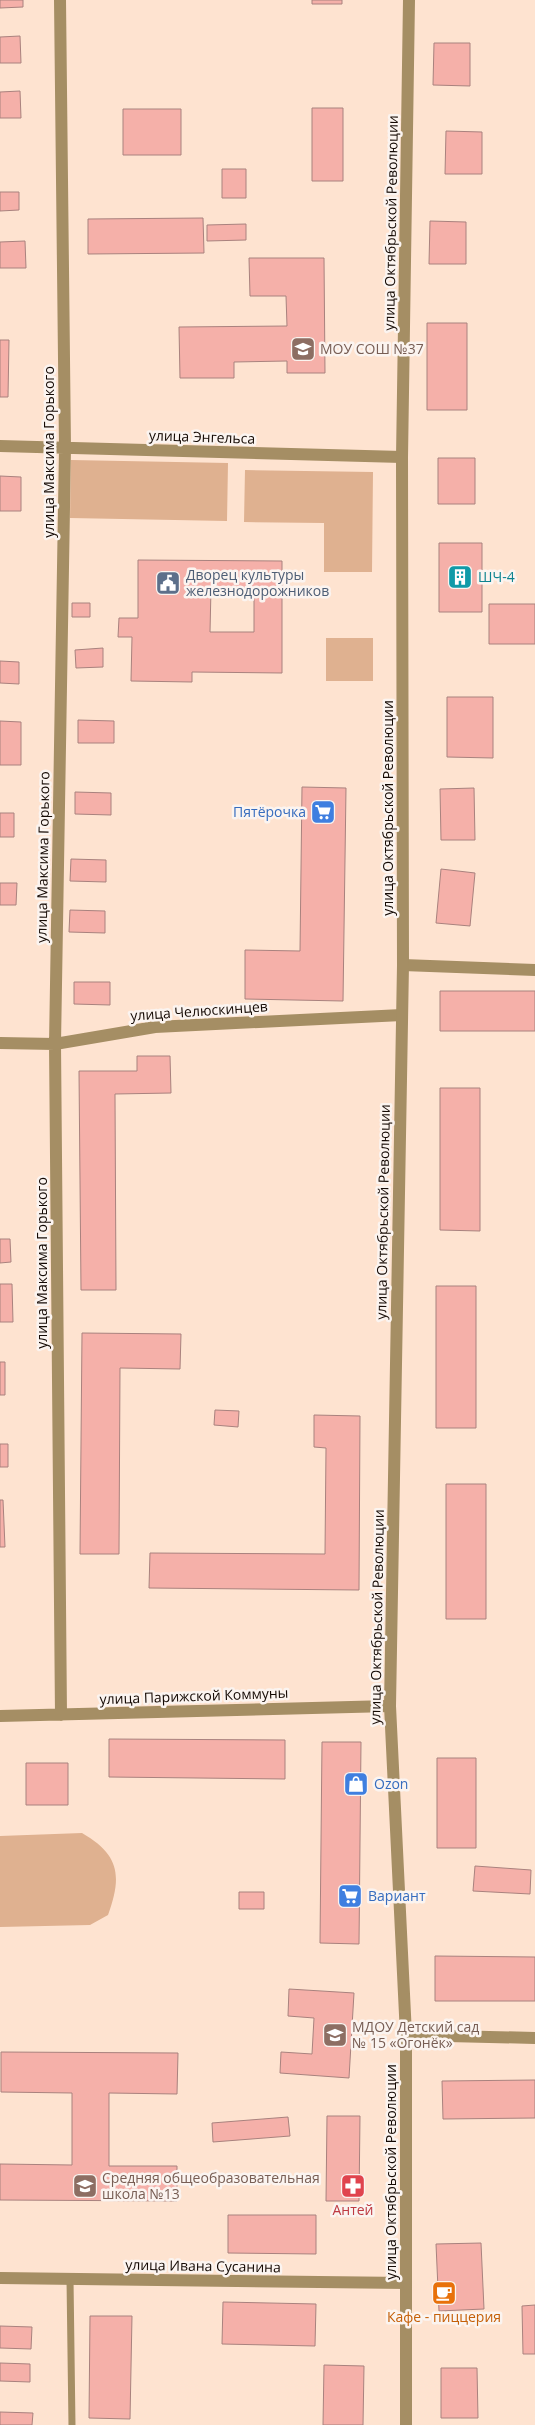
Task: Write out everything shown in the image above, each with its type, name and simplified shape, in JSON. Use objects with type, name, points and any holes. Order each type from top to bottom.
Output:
[{"type":"street","name":"улица Максима Горького","points":[[60,0],[65,448],[55,1044],[61,1715]]},
{"type":"street","name":"улица Октябрьской Революции","points":[[406,2425],[406,2035],[390,1706],[404,965],[402,457],[409,0]]},
{"type":"street","name":"улица Энгельса","points":[[0,446],[402,457]]},
{"type":"street","points":[[404,965],[535,970]]},
{"type":"street","name":"улица Челюскинцев","points":[[0,1043],[55,1044],[155,1026],[402,1015]]},
{"type":"street","name":"улица Парижской Коммуны","points":[[0,1716],[390,1706]]},
{"type":"street","points":[[406,2035],[535,2038]]},
{"type":"street","name":"улица Ивана Сусанина","points":[[0,2278],[406,2283]]},
{"type":"lane","points":[[70,2279],[72,2425]]},
{"type":"shaded area","points":[[71,460],[228,463],[227,521],[70,518]]},
{"type":"shaded area","points":[[245,470],[373,472],[372,572],[324,572],[324,523],[244,522]]},
{"type":"shaded area","points":[[326,638],[373,638],[373,681],[326,681]]},
{"type":"shaded area","points":[[82,1833],[95,1841],[111,1858],[116,1878],[108,1915],[90,1925],[0,1927],[0,1836]]},
{"type":"building","points":[[0,0],[23,0],[23,7],[0,8]]},
{"type":"building","points":[[312,0],[342,0],[342,4],[312,4]]},
{"type":"building","points":[[20,36],[21,63],[0,63],[0,37]]},
{"type":"building","points":[[434,43],[470,43],[470,86],[433,85]]},
{"type":"building","points":[[20,91],[21,118],[0,118],[0,92]]},
{"type":"building","points":[[312,108],[343,108],[343,181],[312,181]]},
{"type":"building","points":[[123,109],[181,109],[181,155],[123,155]]},
{"type":"building","points":[[446,131],[482,132],[482,174],[445,174]]},
{"type":"building","points":[[222,169],[246,169],[246,198],[222,198]]},
{"type":"building","points":[[0,192],[19,192],[19,210],[0,211]]},
{"type":"building","points":[[203,218],[204,253],[88,254],[88,219]]},
{"type":"building","points":[[430,221],[466,222],[466,264],[429,264]]},
{"type":"building","points":[[246,224],[246,240],[207,241],[207,225]]},
{"type":"building","points":[[25,241],[26,268],[0,268],[0,242]]},
{"type":"building","points":[[249,258],[324,258],[325,373],[287,373],[287,361],[234,362],[234,378],[180,378],[179,327],[287,326],[286,296],[250,296]]},
{"type":"building","points":[[427,323],[467,323],[467,410],[427,410]]},
{"type":"building","points":[[0,340],[9,340],[8,397],[0,397]]},
{"type":"building","points":[[438,458],[475,458],[475,504],[438,504]]},
{"type":"building","points":[[0,476],[21,477],[21,511],[0,511]]},
{"type":"building","name":"ШЧ-4","points":[[439,543],[482,543],[482,612],[439,612]]},
{"type":"building","points":[[138,560],[282,561],[282,673],[192,672],[192,682],[131,681],[132,637],[118,637],[119,618],[138,618]],"holes":[[[211,588],[254,588],[254,632],[210,632]]]},
{"type":"building","points":[[72,603],[90,603],[90,617],[72,617]]},
{"type":"building","points":[[489,604],[535,604],[535,644],[489,644]]},
{"type":"building","points":[[103,648],[103,667],[76,668],[75,650]]},
{"type":"building","points":[[0,661],[19,662],[19,684],[0,683]]},
{"type":"building","points":[[447,697],[493,697],[493,758],[447,757]]},
{"type":"building","points":[[78,720],[114,721],[114,743],[78,743]]},
{"type":"building","points":[[0,721],[21,722],[21,765],[0,765]]},
{"type":"building","points":[[302,787],[346,788],[343,1001],[245,999],[245,950],[300,951]]},
{"type":"building","points":[[474,788],[475,840],[441,840],[440,789]]},
{"type":"building","points":[[75,792],[111,793],[111,815],[75,814]]},
{"type":"building","points":[[0,813],[14,813],[14,837],[0,837]]},
{"type":"building","points":[[71,859],[106,860],[106,882],[70,881]]},
{"type":"building","points":[[441,869],[475,873],[470,926],[436,923]]},
{"type":"building","points":[[0,883],[17,883],[16,905],[0,905]]},
{"type":"building","points":[[70,910],[105,911],[105,933],[69,932]]},
{"type":"building","points":[[74,982],[110,982],[110,1005],[74,1004]]},
{"type":"building","points":[[440,991],[535,991],[535,1031],[440,1031]]},
{"type":"building","points":[[137,1056],[170,1056],[171,1093],[115,1094],[116,1290],[81,1290],[79,1071],[137,1071]]},
{"type":"building","points":[[440,1088],[480,1088],[480,1231],[440,1230]]},
{"type":"building","points":[[0,1239],[10,1239],[11,1262],[0,1263]]},
{"type":"building","points":[[0,1284],[12,1284],[13,1322],[0,1322]]},
{"type":"building","points":[[436,1286],[476,1286],[476,1428],[436,1428]]},
{"type":"building","points":[[82,1333],[181,1334],[180,1369],[120,1368],[119,1554],[80,1554]]},
{"type":"building","points":[[0,1362],[5,1362],[5,1395],[0,1395]]},
{"type":"building","points":[[215,1410],[239,1411],[238,1427],[214,1425]]},
{"type":"building","points":[[314,1415],[360,1416],[359,1590],[149,1588],[150,1553],[325,1554],[326,1448],[314,1447]]},
{"type":"building","points":[[0,1444],[8,1444],[8,1467],[0,1467]]},
{"type":"building","points":[[446,1484],[486,1484],[486,1619],[446,1619]]},
{"type":"building","points":[[0,1500],[3,1500],[5,1547],[0,1547]]},
{"type":"building","points":[[109,1739],[285,1740],[285,1779],[109,1777]]},
{"type":"building","points":[[322,1742],[361,1742],[359,1944],[320,1943]]},
{"type":"building","points":[[437,1758],[476,1758],[476,1848],[437,1848]]},
{"type":"building","points":[[26,1763],[68,1763],[68,1805],[26,1805]]},
{"type":"building","points":[[475,1866],[531,1870],[530,1894],[473,1891]]},
{"type":"building","points":[[239,1892],[264,1892],[264,1909],[239,1909]]},
{"type":"building","points":[[435,1956],[535,1957],[535,2001],[435,2001]]},
{"type":"building","points":[[289,1989],[354,1993],[349,2078],[280,2073],[281,2052],[312,2054],[314,2018],[288,2016]]},
{"type":"building","points":[[1,2052],[178,2053],[177,2094],[109,2093],[109,2166],[177,2166],[177,2201],[0,2200],[0,2164],[72,2165],[72,2093],[1,2092]]},
{"type":"building","points":[[535,2080],[535,2118],[443,2119],[442,2081]]},
{"type":"building","points":[[327,2116],[360,2116],[359,2201],[326,2201]]},
{"type":"building","points":[[288,2117],[290,2136],[213,2142],[212,2123]]},
{"type":"building","points":[[228,2215],[316,2215],[316,2254],[228,2253]]},
{"type":"building","points":[[481,2243],[484,2309],[439,2311],[436,2244]]},
{"type":"building","points":[[223,2302],[316,2304],[315,2346],[222,2344]]},
{"type":"building","points":[[535,2305],[535,2354],[523,2354],[522,2306]]},
{"type":"building","points":[[90,2316],[132,2316],[130,2419],[89,2418]]},
{"type":"building","points":[[0,2326],[32,2327],[31,2349],[0,2348]]},
{"type":"building","points":[[0,2363],[30,2364],[30,2382],[0,2381]]},
{"type":"building","points":[[324,2365],[364,2366],[363,2425],[323,2425]]},
{"type":"building","points":[[441,2368],[477,2368],[478,2418],[441,2418]]},
{"type":"building","points":[[0,2412],[33,2413],[32,2425],[0,2425]]},
{"type":"place","name":"МОУ СОШ №37","points":[[303,349]]},
{"type":"place","name":"ШЧ-4","points":[[460,577]]},
{"type":"place","name":"Дворец культуры железнодорожников","points":[[168,583]]},
{"type":"place","name":"Пятёрочка","points":[[323,812]]},
{"type":"place","name":"Ozon","points":[[356,1784]]},
{"type":"place","name":"Вариант","points":[[350,1896]]},
{"type":"place","name":"МДОУ Детский сад № 15 «Огонёк»","points":[[335,2035]]},
{"type":"place","name":"Средняя общеобразовательная школа №13","points":[[85,2186]]},
{"type":"place","name":"Антей","points":[[353,2186]]},
{"type":"place","name":"Кафе - пиццерия","points":[[444,2293]]}]
